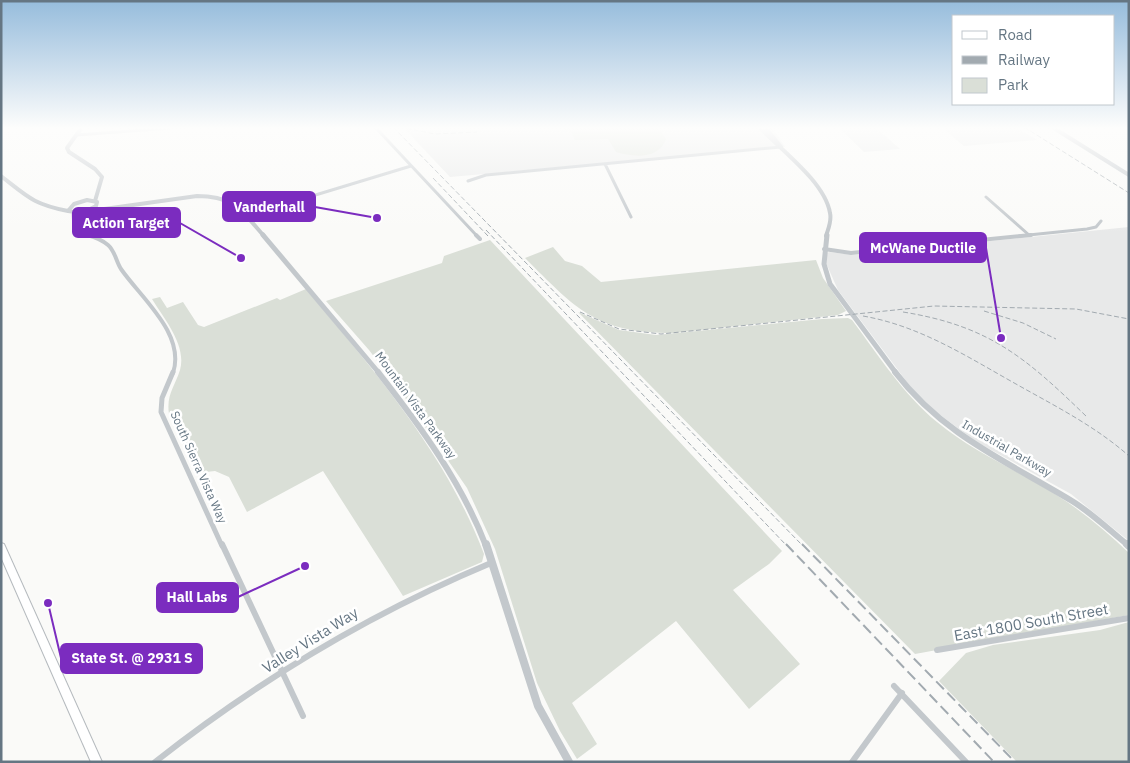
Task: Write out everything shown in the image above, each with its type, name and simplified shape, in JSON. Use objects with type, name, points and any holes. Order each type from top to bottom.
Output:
[{"type":"main road","points":[[1,547],[95,757]]},
{"type":"street","points":[[1,176],[34,202],[73,214],[75,222],[96,206],[99,187],[102,181],[99,174],[84,163]]},
{"type":"street","points":[[408,163],[480,239]]},
{"type":"street","points":[[468,181],[486,175],[620,163]]},
{"type":"street","points":[[793,163],[818,190],[828,206],[831,220],[824,249],[851,253],[1096,227],[1101,221]]},
{"type":"street","points":[[1109,163],[1129,175]]},
{"type":"street","points":[[605,164],[631,217]]},
{"type":"street","points":[[246,216],[411,166]]},
{"type":"street","points":[[47,207],[74,204],[82,201],[99,187]]},
{"type":"street","name":"Mountain Vista Parkway","points":[[73,214],[118,206],[212,196],[234,203],[294,267],[369,359],[414,419],[451,474],[478,526],[525,673],[542,714],[569,762]]},
{"type":"street","points":[[986,197],[1029,235]]},
{"type":"street","name":"Mountain Vista Parkway","points":[[82,201],[96,201],[118,206]]},
{"type":"street","points":[[68,211],[74,204]]},
{"type":"street","name":"South Sierra Vista Way","points":[[75,222],[74,228],[110,246],[121,268],[147,300],[174,346],[175,367],[162,398],[161,412],[280,672],[303,716]]},
{"type":"street","name":"Industrial Parkway","points":[[824,249],[822,258],[825,274],[834,292],[902,382],[929,410],[970,442],[1074,502],[1129,546]]},
{"type":"street","name":"Valley Vista Way","points":[[156,762],[221,711],[280,672],[380,612],[446,580],[491,563]]},
{"type":"street","name":"East 1800 South Street","points":[[937,650],[1129,618]]},
{"type":"street","points":[[894,686],[966,762]]},
{"type":"street","points":[[852,762],[902,693]]},
{"type":"shaded area","points":[[436,163],[611,163],[450,177]]},
{"type":"shaded area","points":[[1129,227],[1129,541],[1071,494],[975,441],[927,405],[910,386],[838,290],[826,263],[827,253],[829,252],[853,255]]},
{"type":"green space","points":[[490,240],[782,551],[769,564],[733,590],[800,664],[749,709],[676,621],[572,703],[597,744],[577,759],[560,731],[537,683],[495,549],[467,488],[406,399],[369,350],[326,301],[442,263],[444,256]]},
{"type":"green space","points":[[553,247],[565,261],[582,266],[601,282],[816,260],[823,278],[846,311],[838,315],[673,333],[647,332],[625,328],[606,323],[589,315],[559,291],[525,258]]},
{"type":"green space","points":[[306,289],[382,382],[429,448],[450,482],[468,517],[484,554],[482,562],[403,596],[323,471],[247,512],[229,477],[215,471],[197,473],[169,414],[168,407],[180,370],[180,351],[173,333],[152,299],[160,297],[167,308],[183,302],[198,325],[204,327],[277,298],[280,300]]},
{"type":"green space","points":[[578,312],[619,330],[656,335],[822,319],[848,318],[852,320],[902,387],[937,422],[974,448],[1063,499],[1097,524],[1129,553],[1129,615],[915,654]]},
{"type":"green space","points":[[1129,622],[1129,762],[1017,762],[939,681],[966,653],[993,645],[1100,630]]},
{"type":"railway","points":[[428,163],[803,546]]},
{"type":"railway","points":[[1081,163],[1129,193]]},
{"type":"railway","points":[[433,178],[488,236]]},
{"type":"railway","points":[[486,230],[787,546]]},
{"type":"railway","points":[[580,312],[619,329],[661,334],[934,306],[1076,309],[1129,319]]},
{"type":"railway","points":[[984,311],[1023,323],[1056,339]]},
{"type":"railway","points":[[903,312],[960,326],[1005,348],[1045,378],[1087,417]]},
{"type":"railway","points":[[863,316],[904,327],[942,343],[1074,417],[1102,435],[1129,456]]},
{"type":"railway","points":[[786,544],[994,762]]},
{"type":"railway","points":[[802,544],[1015,762]]},
{"type":"place","name":"Vanderhall","points":[[377,218]]},
{"type":"place","name":"Action Target","points":[[241,258]]},
{"type":"place","name":"McWane Ductile","points":[[1001,338]]},
{"type":"place","name":"Hall Labs","points":[[305,566]]},
{"type":"place","name":"State St. @ 2931 S","points":[[48,603]]}]
